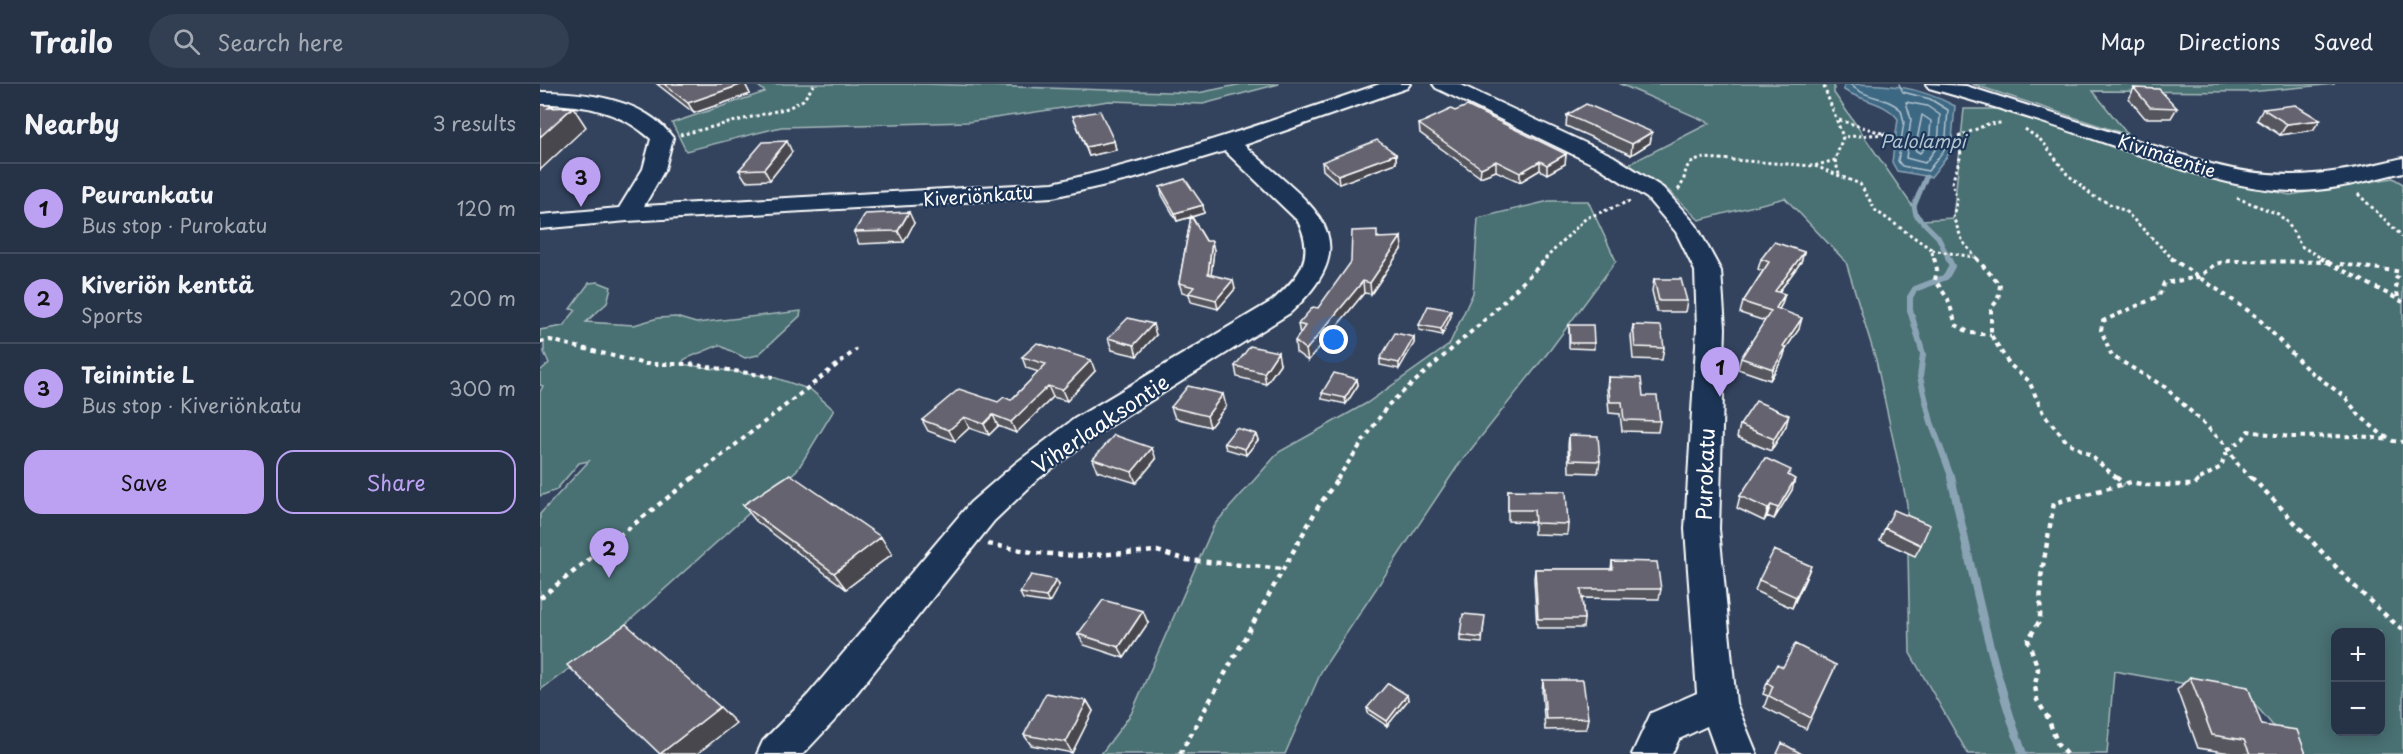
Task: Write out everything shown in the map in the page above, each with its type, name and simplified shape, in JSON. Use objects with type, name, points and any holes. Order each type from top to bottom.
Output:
[{"type":"street","name":"Kiveriönkatu","points":[[540,222],[627,214],[1053,190],[1124,174],[1229,143],[1400,84]]},
{"type":"street","name":"Purokatu","points":[[1443,84],[1605,161],[1655,193],[1687,230],[1708,271],[1711,328],[1701,529],[1717,703],[1737,754]]},
{"type":"street","name":"Kivimäentie","points":[[1936,84],[2014,112],[2200,168],[2254,180],[2290,184],[2343,179],[2403,165]]},
{"type":"street","points":[[540,98],[592,102],[626,110],[647,123],[662,138],[654,169],[627,214]]},
{"type":"street","name":"Viherlaaksontie","points":[[777,754],[822,707],[982,512],[1027,471],[1085,428],[1281,307],[1302,288],[1315,268],[1320,249],[1317,232],[1308,218],[1229,143]]},
{"type":"street","points":[[1652,754],[1665,726],[1717,703]]},
{"type":"path","points":[[662,138],[788,108],[803,100],[815,84]]},
{"type":"path","points":[[1823,84],[1839,120],[1843,137],[1835,160],[1839,174]]},
{"type":"path","points":[[2124,484],[2090,455],[2067,442],[2043,413],[2029,381],[2009,364],[1989,329],[1991,308],[1999,300],[2001,292],[1994,273],[1974,257],[1959,237],[1953,222],[1957,199],[1952,183],[1957,174],[1962,147],[1958,137],[2014,112],[2043,142],[2067,174],[2093,196],[2125,211],[2166,254],[2256,316],[2307,369],[2345,397],[2359,415],[2393,441]]},
{"type":"path","points":[[1839,120],[1885,134],[1843,137]]},
{"type":"path","points":[[1180,754],[1318,507],[1388,405],[1488,317],[1586,218],[1604,209],[1655,193],[1679,189],[1683,184],[1685,168],[1692,160],[1705,158],[1814,166],[1860,184],[1876,211],[1931,249],[1964,257],[1974,257]]},
{"type":"path","points":[[1814,166],[1835,160]]},
{"type":"path","points":[[2343,179],[2403,237]]},
{"type":"path","points":[[2235,197],[2280,216],[2288,223],[2296,243],[2398,297],[2403,302]]},
{"type":"path","points":[[1931,249],[1937,268],[1935,280],[1948,299],[1956,325],[1970,333],[1991,335]]},
{"type":"path","points":[[2330,262],[2229,261],[2215,264],[2199,277],[2164,283],[2159,296],[2103,321],[2101,330],[2112,356],[2125,366],[2165,387],[2292,516],[2312,542],[2345,573],[2371,604],[2403,630]]},
{"type":"path","points":[[2336,264],[2401,272],[2395,281],[2398,297]]},
{"type":"path","points":[[540,342],[550,340],[645,364],[690,364],[773,377]]},
{"type":"path","points":[[541,599],[857,349]]},
{"type":"path","points":[[2066,754],[2058,745],[2048,718],[2037,700],[2035,685],[2038,669],[2028,640],[2040,620],[2041,577],[2049,521],[2054,503],[2124,484],[2194,485],[2199,477],[2220,470],[2224,466],[2225,455],[2243,439],[2247,431],[2290,437],[2360,436],[2403,442]]},
{"type":"path","points":[[960,538],[1037,553],[1078,556],[1157,550],[1187,560],[1284,569]]},
{"type":"green space","points":[[756,84],[925,84],[1198,93],[1242,84],[1279,84],[1203,104],[1109,101],[968,122],[781,127],[686,151],[672,123],[765,92]]},
{"type":"green space","points":[[1620,84],[1834,84],[1834,93],[1922,220],[1953,218],[1964,109],[1999,109],[2236,183],[2290,195],[2393,178],[2403,184],[2403,754],[2297,754],[2247,695],[2114,671],[2107,754],[1968,754],[1910,653],[1907,504],[1876,360],[1846,262],[1785,198],[1699,220],[1668,190],[1627,165],[1710,123]]},
{"type":"green space","points":[[1972,84],[2335,84],[2249,92],[2093,91],[2128,135]]},
{"type":"green space","points":[[1549,201],[1588,201],[1616,261],[1550,350],[1457,467],[1322,670],[1285,754],[1101,754],[1131,714],[1214,525],[1279,452],[1367,403],[1449,345],[1473,293],[1478,218]]},
{"type":"green space","points":[[598,282],[611,287],[607,303],[586,322],[634,325],[658,318],[676,317],[696,323],[801,311],[800,316],[758,355],[745,358],[719,345],[685,359],[681,364],[773,377],[811,390],[834,410],[798,469],[607,641],[540,690],[540,514],[589,461],[579,463],[556,490],[540,496],[540,392],[543,386],[540,385],[540,371],[549,363],[544,352],[544,342],[540,342],[540,330],[563,326],[576,310],[570,309],[589,283]]},
{"type":"water","name":"Palolampi","points":[[1844,84],[1901,87],[1927,94],[1955,106],[1951,151],[1931,177],[1897,171],[1892,162],[1898,119],[1880,105],[1844,90]]},
{"type":"building","points":[[664,84],[743,84],[688,103]]},
{"type":"building","points":[[2134,88],[2159,89],[2177,108],[2150,107]]},
{"type":"building","points":[[1586,104],[1652,132],[1632,144],[1567,115]]},
{"type":"building","points":[[540,105],[552,105],[548,108],[573,107],[540,137]]},
{"type":"building","points":[[2295,105],[2320,120],[2287,124],[2263,109]]},
{"type":"building","points":[[1467,106],[1566,154],[1547,165],[1540,161],[1520,173],[1496,161],[1481,168],[1419,124],[1451,109],[1455,111]]},
{"type":"building","points":[[1100,111],[1114,141],[1086,147],[1073,116]]},
{"type":"building","points":[[1377,140],[1396,154],[1338,175],[1322,162]]},
{"type":"building","points":[[787,141],[764,169],[739,170],[763,142]]},
{"type":"building","points":[[1185,179],[1203,205],[1175,213],[1160,187]]},
{"type":"building","points":[[909,212],[898,231],[854,232],[865,214]]},
{"type":"building","points":[[1191,216],[1206,241],[1212,241],[1208,274],[1233,280],[1216,300],[1189,293],[1194,287],[1179,283]]},
{"type":"building","points":[[1377,230],[1377,238],[1401,237],[1370,283],[1363,281],[1306,350],[1295,341],[1305,326],[1298,324],[1313,307],[1318,308],[1351,262],[1352,231]]},
{"type":"building","points":[[1774,242],[1804,252],[1775,291],[1785,294],[1776,308],[1802,318],[1783,346],[1786,348],[1773,369],[1741,358],[1771,311],[1743,302],[1769,262],[1761,259]]},
{"type":"building","points":[[1654,279],[1681,279],[1687,301],[1659,301]]},
{"type":"building","points":[[1428,306],[1451,310],[1441,329],[1419,325]]},
{"type":"building","points":[[1128,318],[1153,324],[1134,345],[1108,338]]},
{"type":"building","points":[[1569,325],[1593,325],[1594,343],[1570,343]]},
{"type":"building","points":[[1633,325],[1661,326],[1664,348],[1635,347]]},
{"type":"building","points":[[1395,333],[1414,337],[1399,363],[1380,359]]},
{"type":"building","points":[[1037,343],[1091,360],[1062,390],[1048,386],[1011,422],[993,415],[984,424],[964,417],[949,430],[922,420],[959,389],[998,402],[1004,397],[1011,400],[1046,364],[1022,357]]},
{"type":"building","points":[[1250,346],[1278,352],[1264,373],[1235,366]]},
{"type":"building","points":[[1334,373],[1357,379],[1345,398],[1322,393]]},
{"type":"building","points":[[1608,377],[1641,378],[1643,396],[1657,396],[1660,421],[1624,420],[1622,402],[1610,402]]},
{"type":"building","points":[[1188,386],[1223,394],[1207,416],[1171,407]]},
{"type":"building","points":[[1756,401],[1789,415],[1774,439],[1740,425]]},
{"type":"building","points":[[1236,428],[1256,434],[1245,449],[1224,443]]},
{"type":"building","points":[[1114,435],[1152,448],[1132,472],[1093,459]]},
{"type":"building","points":[[1569,435],[1598,436],[1600,461],[1570,460]]},
{"type":"building","points":[[1765,458],[1791,470],[1788,475],[1795,479],[1778,508],[1771,505],[1768,509],[1740,496]]},
{"type":"building","points":[[790,474],[881,537],[834,573],[743,505]]},
{"type":"building","points":[[1508,490],[1566,491],[1568,524],[1535,523],[1534,510],[1508,510]]},
{"type":"building","points":[[1894,510],[1930,525],[1921,545],[1885,528]]},
{"type":"building","points":[[1774,550],[1811,566],[1796,597],[1759,580]]},
{"type":"building","points":[[1612,561],[1657,562],[1661,589],[1581,589],[1584,619],[1538,619],[1535,569],[1613,569]]},
{"type":"building","points":[[1031,575],[1056,580],[1046,597],[1020,593]]},
{"type":"building","points":[[1103,600],[1143,611],[1119,647],[1078,634]]},
{"type":"building","points":[[1463,614],[1485,616],[1482,638],[1460,635]]},
{"type":"building","points":[[626,624],[720,707],[660,754],[567,665]]},
{"type":"building","points":[[1795,644],[1836,665],[1811,718],[1769,696],[1773,686],[1767,683],[1777,664],[1783,667]]},
{"type":"building","points":[[2190,677],[2248,687],[2262,725],[2297,730],[2306,754],[2250,754],[2244,740],[2212,735]]},
{"type":"building","points":[[1543,680],[1583,680],[1588,718],[1546,719]]},
{"type":"building","points":[[1388,683],[1407,695],[1387,721],[1367,708]]},
{"type":"building","points":[[1046,693],[1087,701],[1066,742],[1024,735]]},
{"type":"building","points":[[1782,743],[1802,754],[1777,754]]},
{"type":"waterway","points":[[1926,177],[1914,206],[1916,215],[1938,237],[1949,259]]},
{"type":"waterway","points":[[1948,258],[1952,266],[1946,277],[1915,289],[1910,297],[1910,310],[1923,354],[1920,377],[1931,422],[1952,479]]},
{"type":"waterway","points":[[1951,477],[1991,651],[2023,754]]},
{"type":"place","name":"Teinintie L","points":[[581,207]]},
{"type":"place","name":"Peurankatu","points":[[1720,397]]},
{"type":"place","name":"Kiveriön kenttä","points":[[609,578]]}]
